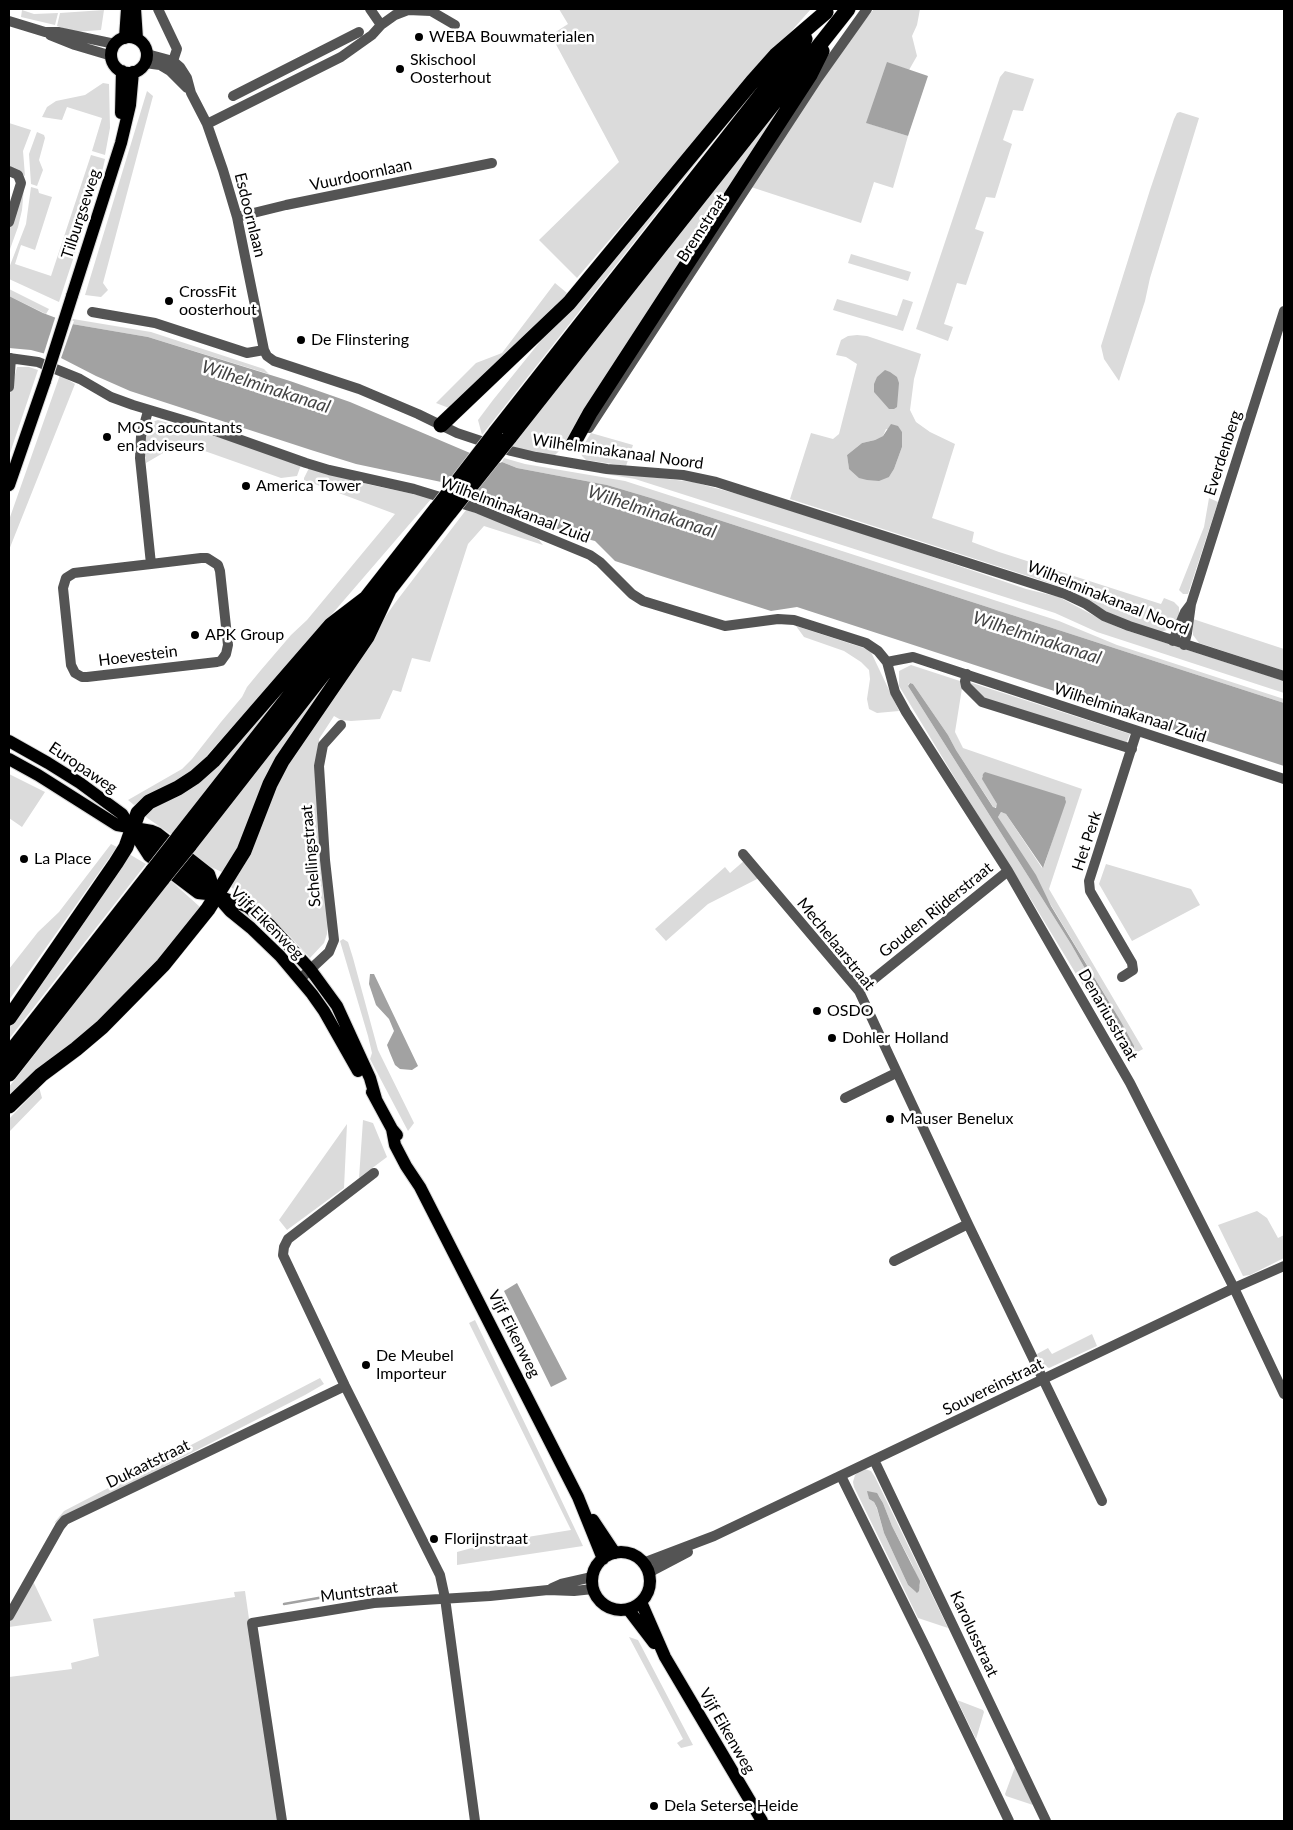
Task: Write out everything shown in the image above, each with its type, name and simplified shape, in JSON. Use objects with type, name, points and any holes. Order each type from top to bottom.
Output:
[{"type":"highway","points":[[441,425],[569,303],[776,55],[830,15],[848,9]]},
{"type":"highway","points":[[184,842],[364,600],[443,510],[502,436],[830,15]]},
{"type":"highway","points":[[573,444],[594,406],[810,75],[830,15]]},
{"type":"highway","points":[[9,1054],[390,588],[443,510]]},
{"type":"highway","points":[[9,1106],[41,1075],[102,1027],[162,965],[208,909],[244,851],[270,784],[282,761],[367,637],[390,588]]},
{"type":"highway","points":[[9,1018],[116,863],[126,847],[138,813],[149,802],[178,788],[195,777],[213,761],[331,624],[364,600]]},
{"type":"highway","points":[[9,1074],[158,874]]},
{"type":"main road","points":[[122,44],[127,9]]},
{"type":"main road","points":[[122,44],[144,45],[146,58],[138,70],[127,72],[115,65],[122,44],[135,9]]},
{"type":"main road","name":"Tilburgseweg","points":[[9,485],[45,381],[121,143],[130,105],[127,72]]},
{"type":"main road","name":"Europaweg","points":[[9,742],[80,783],[122,814],[133,829],[149,856],[198,893],[216,895],[209,874],[152,831],[133,829],[117,825],[9,759]]},
{"type":"main road","name":"Vijf Eikenweg","points":[[216,895],[248,907],[270,925],[310,969],[336,1006],[370,1078],[376,1099]]},
{"type":"main road","name":"Vijf Eikenweg","points":[[216,895],[230,911],[267,942],[300,979],[324,1011],[362,1079],[401,1141],[412,1163],[420,1187],[578,1497],[602,1559]]},
{"type":"main road","name":"Vijf Eikenweg","points":[[578,1497],[615,1553]]},
{"type":"main road","points":[[615,1553],[630,1554],[646,1568],[649,1589],[641,1602],[628,1609],[621,1610],[606,1606],[600,1602],[592,1583],[598,1564],[602,1559],[615,1553]]},
{"type":"main road","name":"Vijf Eikenweg","points":[[641,1602],[665,1657]]},
{"type":"main road","name":"Vijf Eikenweg","points":[[628,1609],[665,1657],[762,1821]]},
{"type":"street","points":[[146,58],[173,61],[176,49],[158,9]]},
{"type":"street","points":[[370,9],[381,24]]},
{"type":"street","name":"Bremstraat","points":[[573,444],[582,442],[813,86],[867,9]]},
{"type":"street","points":[[207,124],[350,52],[372,35],[381,24],[408,10],[431,11],[455,26]]},
{"type":"street","points":[[9,21],[45,32],[58,32],[122,44]]},
{"type":"street","points":[[233,96],[359,32]]},
{"type":"street","points":[[345,39],[350,52]]},
{"type":"street","name":"Esdoornlaan","points":[[146,58],[170,71],[192,93]]},
{"type":"street","name":"Esdoornlaan","points":[[173,61],[180,67],[187,78],[207,124],[223,170],[237,217],[264,350]]},
{"type":"street","points":[[245,90],[250,103]]},
{"type":"street","name":"Vuurdoornlaan","points":[[237,217],[492,163]]},
{"type":"street","points":[[9,171],[18,175],[21,184],[9,222]]},
{"type":"street","name":"Everdenberg","points":[[1184,644],[1188,633],[1191,604],[1284,311]]},
{"type":"street","points":[[92,312],[155,323],[248,354],[264,350]]},
{"type":"street","name":"Wilhelminakanaal Noord","points":[[264,350],[267,356],[274,361],[360,390],[477,440],[511,451],[607,469],[683,475],[716,482],[1065,594],[1086,604],[1104,616],[1173,641],[1284,676]]},
{"type":"street","points":[[9,386],[10,358]]},
{"type":"street","name":"Wilhelminakanaal Zuid","points":[[10,358],[38,362],[60,370],[111,397],[148,411],[193,423],[329,470],[414,489],[476,508],[590,555],[643,602],[726,626],[778,619],[794,620],[872,646],[878,650],[887,662],[913,657],[1284,779]]},
{"type":"street","points":[[148,411],[141,436],[140,458],[151,564]]},
{"type":"street","points":[[571,463],[573,444]]},
{"type":"street","name":"Hoevestein","points":[[202,558],[218,565],[228,645],[226,654],[221,661],[217,662],[87,677],[82,677],[75,673],[71,665],[63,588],[66,578],[74,573],[151,564],[202,558]]},
{"type":"street","name":"Everdenberg","points":[[1173,641],[1185,612],[1191,604]]},
{"type":"street","name":"Denariusstraat","points":[[887,662],[895,692],[906,712],[1008,871],[1130,1084],[1234,1288],[1284,1394]]},
{"type":"street","name":"Wilhelminakanaal Zuid","points":[[967,674],[966,686],[982,702],[1132,749]]},
{"type":"street","name":"Schellingstraat","points":[[300,979],[329,952],[334,940],[325,860],[319,766],[323,745],[341,725]]},
{"type":"street","name":"Het Perk","points":[[1122,977],[1133,970],[1132,963],[1090,891],[1089,881],[1137,731]]},
{"type":"street","name":"Mechelaarstraat","points":[[743,854],[859,991],[896,1073],[1102,1502]]},
{"type":"street","name":"Gouden Rijderstraat","points":[[859,991],[1008,871]]},
{"type":"street","points":[[845,1098],[896,1073]]},
{"type":"street","points":[[374,1173],[288,1239],[283,1254],[344,1386],[440,1574],[445,1598],[475,1821]]},
{"type":"street","points":[[894,1261],[968,1224]]},
{"type":"street","name":"Souvereinstraat","points":[[646,1568],[1234,1288],[1284,1266]]},
{"type":"street","name":"Dukaatstraat","points":[[9,1616],[60,1526],[66,1520],[344,1386]]},
{"type":"street","name":"Karolusstraat","points":[[874,1460],[1046,1821]]},
{"type":"street","points":[[841,1476],[1009,1821]]},
{"type":"street","points":[[445,1598],[490,1596],[548,1590],[562,1584],[592,1583]]},
{"type":"street","name":"Muntstraat","points":[[282,1821],[252,1623],[374,1603],[445,1598]]},
{"type":"shaded area","points":[[559,9],[811,9],[705,128],[577,278],[539,240],[619,162],[551,35],[568,24]]},
{"type":"shaded area","points":[[874,9],[920,9],[917,25],[912,36],[917,56],[909,70],[888,63],[867,123],[908,136],[893,188],[874,182],[861,223],[751,187],[850,38]]},
{"type":"shaded area","points":[[22,10],[34,14],[58,13],[55,25],[21,17]]},
{"type":"shaded area","points":[[104,10],[101,30],[74,32],[57,26],[60,13]]},
{"type":"shaded area","points":[[1005,71],[1034,79],[1023,111],[1013,110],[1003,140],[1012,144],[995,198],[986,197],[975,229],[984,232],[966,285],[957,283],[944,324],[953,327],[948,341],[916,329],[1000,77]]},
{"type":"shaded area","points":[[766,74],[482,435],[478,420],[493,400],[559,318]]},
{"type":"shaded area","points":[[800,78],[565,445],[555,455],[549,456],[540,456],[512,446]]},
{"type":"shaded area","points":[[103,83],[109,84],[110,128],[105,155],[92,151],[102,118],[67,107],[62,120],[42,117],[47,107],[56,101],[85,95]]},
{"type":"shaded area","points":[[147,91],[153,96],[103,283],[108,290],[101,297],[85,295]]},
{"type":"shaded area","points":[[1180,112],[1199,118],[1150,278],[1145,301],[1119,381],[1104,359],[1101,346],[1150,190],[1174,119],[1177,113]]},
{"type":"shaded area","points":[[9,123],[31,130],[23,151],[25,176],[18,170],[9,167]]},
{"type":"shaded area","points":[[37,132],[44,135],[45,138],[39,160],[43,170],[37,186],[31,184],[29,154]]},
{"type":"shaded area","points":[[91,155],[105,159],[59,302],[9,279],[9,268],[26,224],[31,187],[38,189],[39,193],[52,197],[35,250],[21,245],[15,264],[51,276]]},
{"type":"shaded area","points":[[24,187],[22,210],[9,252],[9,230]]},
{"type":"shaded area","points":[[851,254],[911,272],[908,281],[848,263]]},
{"type":"shaded area","points":[[555,283],[567,293],[553,313],[454,410],[436,403],[476,363],[502,353]]},
{"type":"shaded area","points":[[9,289],[49,309],[46,314],[9,296]]},
{"type":"shaded area","points":[[837,299],[897,316],[903,299],[913,302],[903,331],[833,310]]},
{"type":"shaded area","points":[[73,319],[151,332],[264,369],[269,374],[148,337],[72,324]]},
{"type":"shaded area","points":[[848,336],[867,336],[921,354],[914,379],[910,410],[916,422],[930,432],[955,444],[932,518],[974,532],[972,542],[999,552],[1161,604],[1164,598],[1174,602],[1179,607],[1179,614],[1173,628],[1161,632],[1129,622],[1109,613],[1068,589],[790,499],[811,433],[833,439],[839,434],[857,364],[846,357],[836,355],[841,340]],"holes":[[[886,429],[902,432],[902,447],[889,477],[849,469],[847,455],[862,443],[883,436]]]},
{"type":"shaded area","points":[[17,367],[29,367],[38,370],[9,456],[9,397]]},
{"type":"shaded area","points":[[60,375],[75,384],[9,550],[9,520]]},
{"type":"shaded area","points":[[158,420],[225,439],[301,465],[297,476],[281,478],[199,449],[175,446],[146,463],[144,447],[147,428],[152,422]]},
{"type":"shaded area","points":[[591,433],[633,445],[626,466],[586,460],[580,451]]},
{"type":"shaded area","points":[[504,458],[525,464],[625,481],[1059,621],[1117,645],[1284,699],[1284,703],[651,498],[607,485],[517,468],[502,462]]},
{"type":"shaded area","points":[[309,468],[371,485],[432,498],[289,664],[193,771],[134,805],[128,800],[182,769],[192,759],[242,697],[247,687],[261,670],[291,635],[307,620],[395,514],[304,480]]},
{"type":"shaded area","points":[[599,471],[693,482],[745,496],[901,546],[1026,589],[1059,597],[1122,629],[1284,681],[1284,693],[1097,632],[1055,613],[635,479],[599,473]]},
{"type":"shaded area","points":[[1209,498],[1218,502],[1188,594],[1183,594],[1179,590],[1204,527]]},
{"type":"shaded area","points":[[466,510],[500,521],[539,540],[543,545],[484,526],[468,544],[430,662],[412,658],[401,692],[393,690],[380,719],[351,721],[341,720],[334,716],[319,739],[328,922],[324,943],[310,958],[287,933],[231,887],[231,883],[269,794],[364,647]]},
{"type":"shaded area","points":[[1193,619],[1284,649],[1284,671],[1199,643],[1193,635]]},
{"type":"shaded area","points":[[796,626],[870,650],[899,711],[877,713],[869,709],[867,699],[870,679],[869,670],[861,662],[844,651],[804,637]]},
{"type":"shaded area","points":[[356,644],[246,832],[226,874],[209,866],[192,853]]},
{"type":"shaded area","points":[[314,655],[172,835],[143,815],[148,808],[186,791]]},
{"type":"shaded area","points":[[911,665],[963,682],[955,732],[963,748],[1082,789],[1049,889],[1143,1049],[1127,1058],[899,686],[899,671]],"holes":[[[909,683],[913,684],[994,808],[997,804],[982,776],[1066,799],[1042,868],[1006,814],[1001,812],[998,817],[1120,1020],[1130,1048],[1071,944],[908,686]]]},
{"type":"shaded area","points":[[969,682],[1130,734],[1126,744],[980,697]]},
{"type":"shaded area","points":[[9,774],[45,792],[22,827],[9,818]]},
{"type":"shaded area","points":[[111,844],[117,847],[9,1000],[9,969],[38,932],[59,912]]},
{"type":"shaded area","points":[[129,854],[146,864],[9,1039],[9,1023]]},
{"type":"shaded area","points":[[745,860],[759,878],[708,904],[666,941],[655,929],[725,867],[730,873]]},
{"type":"shaded area","points":[[1106,864],[1191,889],[1200,905],[1132,941],[1099,884]]},
{"type":"shaded area","points":[[170,880],[200,907],[169,949],[123,998],[9,1103],[9,1087]]},
{"type":"shaded area","points":[[343,939],[348,942],[378,1050],[414,1123],[408,1131],[370,1059],[372,1053],[368,1036],[340,941]]},
{"type":"shaded area","points":[[39,1087],[42,1098],[9,1132],[9,1119]]},
{"type":"shaded area","points":[[363,1120],[373,1123],[387,1157],[359,1178]]},
{"type":"shaded area","points":[[347,1124],[344,1188],[287,1230],[279,1220]]},
{"type":"shaded area","points":[[1257,1211],[1267,1218],[1278,1238],[1284,1235],[1284,1258],[1250,1275],[1243,1276],[1218,1225]]},
{"type":"shaded area","points":[[475,1320],[583,1546],[457,1565],[457,1552],[490,1543],[571,1530],[469,1323]]},
{"type":"shaded area","points":[[1092,1334],[1097,1346],[1049,1368],[1041,1364],[1037,1354],[1048,1348],[1052,1354]]},
{"type":"shaded area","points":[[320,1378],[324,1384],[305,1395],[54,1523],[64,1511]]},
{"type":"shaded area","points":[[865,1469],[871,1471],[875,1477],[948,1628],[918,1618],[854,1487],[853,1482],[858,1472]],"holes":[[[868,1493],[879,1496],[883,1503],[892,1526],[912,1564],[920,1585],[916,1592],[908,1585],[884,1533],[874,1502],[869,1499]]]},
{"type":"shaded area","points":[[32,1579],[52,1621],[9,1627],[10,1619]]},
{"type":"shaded area","points":[[245,1591],[278,1821],[9,1821],[9,1677],[72,1669],[71,1663],[99,1656],[93,1619],[235,1597],[234,1592]]},
{"type":"shaded area","points":[[629,1637],[638,1640],[693,1745],[681,1748],[677,1743],[683,1739]]},
{"type":"shaded area","points":[[957,1700],[984,1712],[976,1739]]},
{"type":"shaded area","points":[[1015,1767],[1033,1805],[1005,1794]]},
{"type":"water","points":[[887,62],[928,76],[908,136],[866,123]]},
{"type":"water","name":"Wilhelminakanaal","points":[[9,296],[43,313],[72,324],[148,337],[290,381],[350,402],[470,453],[500,463],[607,485],[651,498],[1284,703],[1284,766],[797,607],[771,611],[615,561],[595,541],[571,535],[488,498],[446,483],[356,464],[130,391],[61,358],[31,350],[9,348]]},
{"type":"water","points":[[885,370],[897,377],[899,383],[897,407],[894,409],[889,409],[874,392],[874,384],[877,377]]},
{"type":"water","points":[[891,424],[898,426],[902,432],[902,447],[894,469],[889,477],[879,481],[859,478],[849,469],[847,455],[862,443],[883,436]]},
{"type":"water","points":[[910,683],[913,684],[948,735],[993,807],[996,808],[997,804],[982,779],[985,772],[1065,797],[1066,802],[1043,868],[1006,814],[1001,812],[998,817],[1036,875],[1051,906],[1120,1020],[1134,1049],[1130,1048],[1071,944],[908,686]]},
{"type":"water","points":[[370,974],[374,974],[418,1066],[412,1070],[400,1069],[395,1065],[387,1045],[394,1031],[389,1019],[376,1005],[369,984]]},
{"type":"water","points":[[517,1283],[567,1379],[551,1387],[504,1291]]},
{"type":"water","points":[[867,1491],[877,1493],[883,1503],[892,1526],[920,1581],[917,1593],[908,1585],[884,1533],[877,1508],[874,1502],[869,1499]]},
{"type":"pier","points":[[56,315],[74,321],[60,361],[43,356]]},
{"type":"waterway","points":[[284,1604],[393,1585]]},
{"type":"place","name":"WEBA Bouwmaterialen","points":[[419,37]]},
{"type":"place","name":"Skischool Oosterhout","points":[[400,69]]},
{"type":"place","name":"CrossFit oosterhout","points":[[169,301]]},
{"type":"place","name":"De Flinstering","points":[[301,340]]},
{"type":"place","name":"MOS accountants en adviseurs","points":[[107,437]]},
{"type":"place","name":"America Tower","points":[[246,486]]},
{"type":"place","name":"APK Group","points":[[195,635]]},
{"type":"place","name":"La Place","points":[[24,859]]},
{"type":"place","name":"OSDO","points":[[817,1011]]},
{"type":"place","name":"Dohler Holland","points":[[832,1038]]},
{"type":"place","name":"Mauser Benelux","points":[[890,1119]]},
{"type":"place","name":"De Meubel Importeur","points":[[366,1365]]},
{"type":"place","name":"Florijnstraat","points":[[434,1539]]},
{"type":"place","name":"Dela Seterse Heide","points":[[654,1806]]}]
